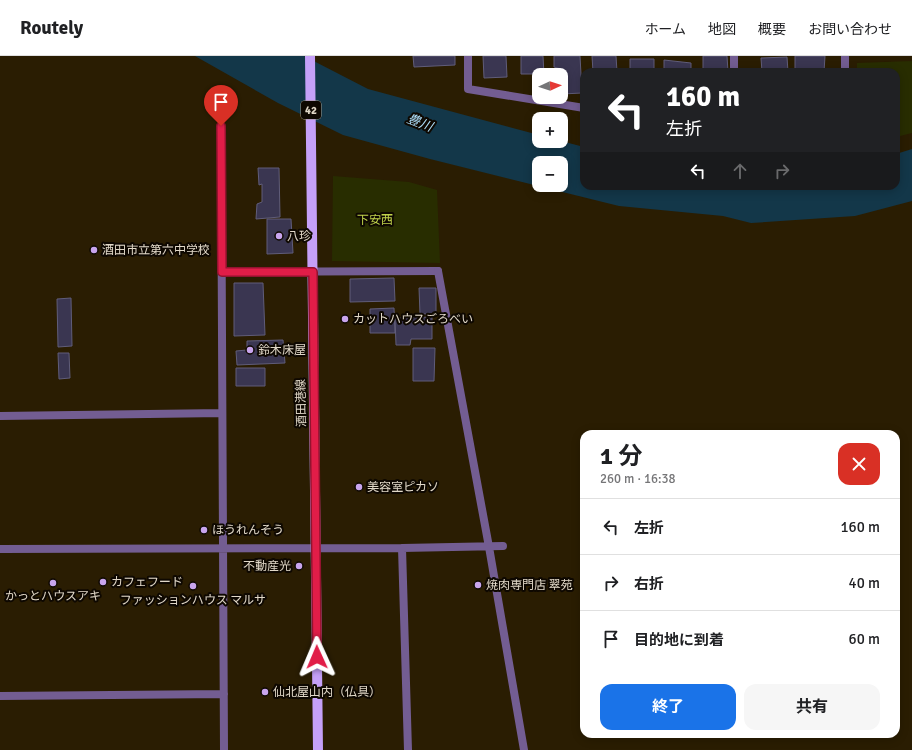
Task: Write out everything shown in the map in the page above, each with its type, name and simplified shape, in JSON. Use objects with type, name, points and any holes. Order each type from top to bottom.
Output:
[{"type":"main road","name":"酒田港線","points":[[310,56],[318,750]]},
{"type":"street","points":[[468,56],[468,89],[580,107]]},
{"type":"street","points":[[734,56],[734,68]]},
{"type":"street","points":[[845,56],[845,68]]},
{"type":"street","points":[[221,126],[224,750]]},
{"type":"street","points":[[222,272],[438,271],[489,547],[524,750]]},
{"type":"street","points":[[0,416],[222,413]]},
{"type":"street","points":[[0,549],[402,548],[503,546]]},
{"type":"street","points":[[402,548],[408,750]]},
{"type":"street","points":[[0,696],[224,694]]},
{"type":"green space","points":[[912,61],[912,133],[900,136],[900,68],[857,68],[857,63]]},
{"type":"green space","name":"下安西","points":[[333,176],[409,182],[437,190],[440,263],[332,261]]},
{"type":"water","name":"豊川","points":[[195,56],[304,56],[368,89],[532,133],[532,148],[568,148],[568,143],[580,146],[580,190],[900,190],[900,153],[912,149],[912,201],[855,216],[751,223],[723,216],[619,206],[563,192],[568,192],[568,156],[532,156],[532,184],[430,159],[343,135],[278,103]]},
{"type":"building","points":[[413,56],[455,56],[455,65],[414,67]]},
{"type":"building","points":[[483,56],[506,56],[507,77],[484,78]]},
{"type":"building","points":[[521,56],[543,56],[544,68],[532,68],[532,74],[521,74]]},
{"type":"building","points":[[554,56],[580,56],[580,93],[568,94],[568,68],[554,67]]},
{"type":"building","points":[[592,56],[616,56],[617,68],[593,68]]},
{"type":"building","points":[[703,56],[727,56],[728,68],[703,68]]},
{"type":"building","points":[[795,56],[825,56],[824,68],[795,68]]},
{"type":"building","points":[[787,57],[788,68],[762,68],[761,58]]},
{"type":"building","points":[[630,59],[654,59],[654,68],[630,68]]},
{"type":"building","points":[[664,60],[691,63],[691,68],[664,68]]},
{"type":"building","points":[[258,168],[279,168],[280,217],[256,219],[257,204],[262,202],[262,184],[259,185]]},
{"type":"building","name":"八珍","points":[[267,219],[291,219],[293,253],[267,254]]},
{"type":"building","points":[[394,278],[395,301],[350,302],[350,279]]},
{"type":"building","points":[[234,283],[263,283],[265,335],[234,336]]},
{"type":"building","points":[[419,288],[436,288],[436,314],[420,314]]},
{"type":"building","points":[[71,298],[72,346],[58,347],[57,299]]},
{"type":"building","points":[[394,308],[395,333],[370,333],[370,309]]},
{"type":"building","points":[[432,317],[432,339],[411,339],[410,345],[396,345],[395,318]]},
{"type":"building","points":[[283,340],[285,363],[237,365],[236,351],[247,350],[247,341]]},
{"type":"building","points":[[413,348],[435,348],[434,381],[413,381]]},
{"type":"building","points":[[58,353],[69,353],[70,378],[59,379]]},
{"type":"building","points":[[236,368],[265,368],[265,386],[236,386]]},
{"type":"place","name":"八珍","points":[[279,236]]},
{"type":"place","name":"酒田市立第六中学校","points":[[94,250]]},
{"type":"place","name":"カットハウスごろべい","points":[[345,319]]},
{"type":"place","name":"鈴木床屋","points":[[250,350]]},
{"type":"place","name":"美容室ピカソ","points":[[359,487]]},
{"type":"place","name":"ほうれんそう","points":[[204,530]]},
{"type":"place","name":"不動産光","points":[[299,566]]},
{"type":"place","name":"カフェフード","points":[[103,582]]},
{"type":"place","name":"かっとハウスアキ","points":[[53,583]]},
{"type":"place","name":"焼肉専門店 翠苑","points":[[478,585]]},
{"type":"place","name":"ファッションハウス マルサ","points":[[193,586]]},
{"type":"place","name":"仙北屋山内（仏具）","points":[[265,692]]},
{"type":"route","points":[[221,126],[222,272],[313,272],[317,657]]}]
